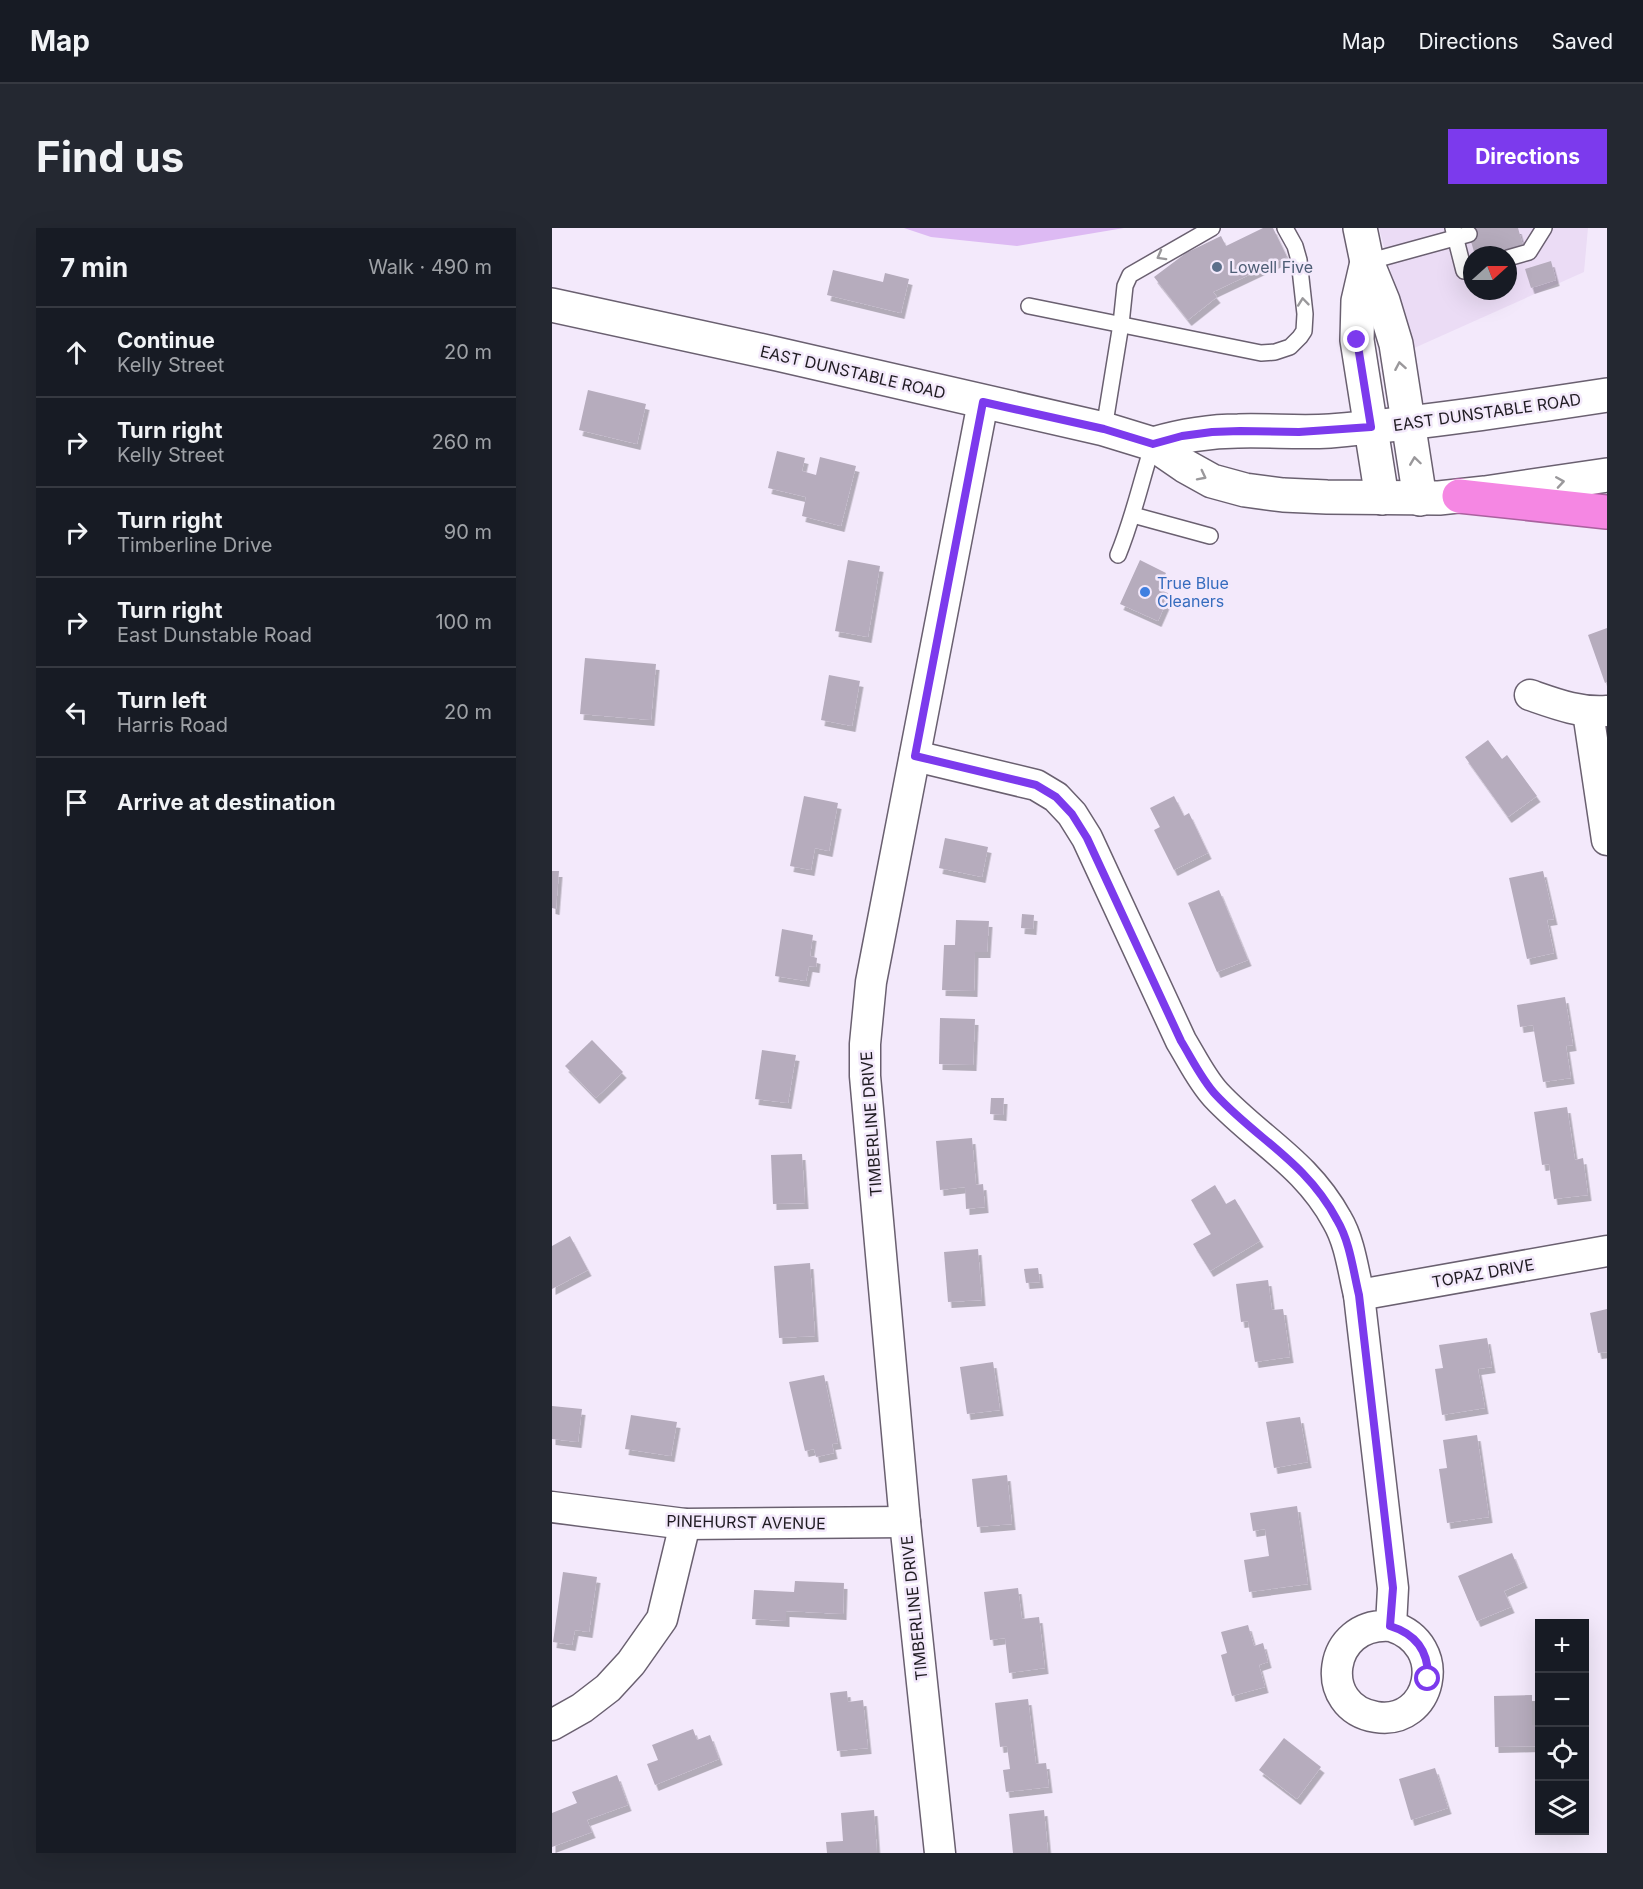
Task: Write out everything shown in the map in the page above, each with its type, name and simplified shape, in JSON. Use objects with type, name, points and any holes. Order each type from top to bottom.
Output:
[{"type":"highway","points":[[1460,496],[1607,512]]},
{"type":"street","points":[[1360,228],[1367,262],[1391,323],[1420,499]]},
{"type":"street","points":[[1367,262],[1358,301],[1357,340],[1382,498]]},
{"type":"street","name":"EAST DUNSTABLE ROAD","points":[[552,305],[1104,429],[1153,444],[1197,474],[1228,487],[1261,493],[1420,499],[1460,496],[1607,475]]},
{"type":"street","name":"EAST DUNSTABLE ROAD","points":[[1153,444],[1182,436],[1212,432],[1299,432],[1409,424],[1607,394]]},
{"type":"street","name":"TIMBERLINE DRIVE","points":[[940,1853],[905,1522],[865,1055],[871,982],[983,402]]},
{"type":"street","points":[[1530,695],[1564,707],[1598,712],[1607,840]]},
{"type":"street","points":[[915,756],[1036,785],[1056,797],[1072,814],[1087,838],[1181,1041],[1215,1094],[1294,1163],[1319,1190],[1339,1222],[1359,1295],[1393,1588],[1390,1626]]},
{"type":"street","name":"TOPAZ DRIVE","points":[[1359,1295],[1607,1251]]},
{"type":"street","name":"PINEHURST AVENUE","points":[[552,1507],[685,1524],[905,1522]]},
{"type":"street","points":[[552,1725],[582,1708],[608,1688],[631,1664],[662,1619],[685,1524]]},
{"type":"lane","points":[[1104,429],[1125,286],[1130,275],[1212,228]]},
{"type":"lane","points":[[1029,306],[1261,353],[1283,350],[1300,338],[1305,323],[1298,253],[1286,228]]},
{"type":"lane","points":[[1517,255],[1529,252],[1544,228]]},
{"type":"lane","points":[[1367,262],[1459,234],[1463,264]]},
{"type":"lane","points":[[1118,555],[1133,515],[1153,444]]},
{"type":"lane","points":[[1133,515],[1210,536]]},
{"type":"shaded area","points":[[904,228],[1124,228],[1017,246],[931,237]]},
{"type":"shaded area","points":[[1379,228],[1588,228],[1584,272],[1412,349]]},
{"type":"building","name":"Lowell Five","points":[[1263,228],[1273,228],[1287,257],[1213,292],[1217,297],[1188,320],[1154,277],[1186,253],[1221,236],[1226,246]]},
{"type":"building","points":[[1467,228],[1518,228],[1524,249],[1517,251],[1517,246],[1472,246]]},
{"type":"building","points":[[1551,261],[1556,280],[1531,288],[1525,269]]},
{"type":"building","points":[[833,270],[883,282],[885,273],[909,279],[901,313],[827,295]]},
{"type":"building","points":[[588,390],[646,404],[637,444],[579,430]]},
{"type":"building","points":[[777,451],[805,458],[802,471],[816,475],[820,457],[856,466],[841,526],[802,516],[806,497],[768,488]]},
{"type":"building","points":[[848,560],[880,566],[868,637],[835,631]]},
{"type":"building","name":"True Blue Cleaners","points":[[1140,560],[1166,573],[1158,589],[1170,594],[1158,621],[1120,604]]},
{"type":"building","points":[[1607,628],[1607,682],[1605,683],[1588,635]]},
{"type":"building","points":[[585,658],[656,664],[651,720],[580,714]]},
{"type":"building","points":[[829,675],[860,681],[852,726],[821,720]]},
{"type":"building","points":[[1488,740],[1502,759],[1507,755],[1537,796],[1508,817],[1465,757]]},
{"type":"building","points":[[804,796],[838,803],[829,851],[815,848],[811,870],[790,866]]},
{"type":"building","points":[[1174,796],[1184,816],[1189,813],[1208,853],[1174,870],[1154,830],[1160,827],[1150,808]]},
{"type":"building","points":[[945,838],[988,847],[982,877],[939,868]]},
{"type":"building","points":[[552,871],[559,871],[556,909],[552,908]]},
{"type":"building","points":[[1543,871],[1554,919],[1547,920],[1554,953],[1527,959],[1509,878]]},
{"type":"building","points":[[1219,890],[1248,960],[1217,972],[1188,903]]},
{"type":"building","points":[[1022,914],[1034,915],[1033,929],[1021,928]]},
{"type":"building","points":[[956,920],[989,921],[987,952],[975,952],[974,991],[942,990],[944,945],[955,945]]},
{"type":"building","points":[[782,929],[813,935],[810,956],[817,958],[816,967],[809,966],[806,981],[775,976]]},
{"type":"building","points":[[1565,997],[1573,1045],[1566,1046],[1571,1078],[1543,1082],[1533,1025],[1520,1027],[1517,1005]]},
{"type":"building","points":[[940,1018],[975,1019],[973,1065],[939,1064]]},
{"type":"building","points":[[592,1040],[623,1072],[596,1098],[565,1066]]},
{"type":"building","points":[[762,1050],[796,1055],[788,1103],[755,1099]]},
{"type":"building","points":[[991,1098],[1004,1098],[1003,1115],[990,1114]]},
{"type":"building","points":[[1567,1107],[1575,1160],[1583,1158],[1588,1195],[1554,1199],[1549,1164],[1542,1165],[1534,1112]]},
{"type":"building","points":[[972,1138],[976,1185],[983,1184],[985,1207],[966,1209],[965,1187],[940,1190],[936,1141]]},
{"type":"building","points":[[802,1154],[805,1203],[773,1204],[771,1155]]},
{"type":"building","points":[[1215,1185],[1226,1204],[1235,1199],[1260,1241],[1210,1271],[1193,1244],[1211,1234],[1191,1200]]},
{"type":"building","points":[[570,1236],[588,1270],[552,1289],[552,1246]]},
{"type":"building","points":[[978,1249],[982,1300],[948,1302],[944,1252]]},
{"type":"building","points":[[810,1263],[815,1336],[779,1338],[774,1266]]},
{"type":"building","points":[[1038,1268],[1040,1282],[1026,1283],[1024,1269]]},
{"type":"building","points":[[1268,1280],[1272,1310],[1283,1309],[1290,1357],[1255,1362],[1248,1321],[1241,1322],[1236,1284]]},
{"type":"building","points":[[1607,1309],[1607,1352],[1598,1353],[1590,1313]]},
{"type":"building","points":[[1487,1338],[1492,1367],[1478,1369],[1485,1408],[1442,1415],[1435,1369],[1443,1368],[1439,1345]]},
{"type":"building","points":[[993,1362],[1000,1410],[967,1414],[960,1367]]},
{"type":"building","points":[[824,1375],[838,1443],[832,1444],[834,1453],[816,1457],[814,1449],[805,1451],[789,1382]]},
{"type":"building","points":[[552,1406],[582,1409],[578,1442],[552,1439]]},
{"type":"building","points":[[631,1415],[677,1422],[671,1456],[625,1449]]},
{"type":"building","points":[[1300,1417],[1308,1462],[1274,1468],[1266,1422]]},
{"type":"building","points":[[1477,1435],[1489,1517],[1447,1523],[1439,1469],[1447,1468],[1443,1440]]},
{"type":"building","points":[[1007,1475],[1012,1524],[977,1527],[972,1479]]},
{"type":"building","points":[[1297,1506],[1308,1584],[1249,1592],[1244,1560],[1269,1556],[1265,1529],[1253,1531],[1250,1513]]},
{"type":"building","points":[[1512,1553],[1524,1582],[1504,1591],[1511,1607],[1477,1621],[1458,1576]]},
{"type":"building","points":[[563,1572],[597,1577],[589,1632],[575,1630],[572,1645],[553,1642]]},
{"type":"building","points":[[795,1581],[844,1583],[843,1614],[786,1611],[786,1621],[752,1619],[754,1590],[794,1592]]},
{"type":"building","points":[[1018,1588],[1022,1619],[1039,1617],[1045,1668],[1009,1673],[1005,1638],[990,1640],[984,1592]]},
{"type":"building","points":[[1248,1625],[1254,1646],[1263,1643],[1268,1662],[1259,1665],[1265,1687],[1232,1696],[1221,1655],[1227,1653],[1221,1632]]},
{"type":"building","points":[[847,1691],[848,1702],[863,1700],[868,1748],[837,1751],[830,1693]]},
{"type":"building","points":[[1532,1695],[1535,1746],[1495,1747],[1494,1696]]},
{"type":"building","points":[[1028,1699],[1036,1764],[1046,1763],[1049,1787],[1006,1792],[1003,1770],[1010,1769],[1007,1746],[1000,1747],[995,1703]]},
{"type":"building","points":[[693,1729],[697,1740],[710,1735],[719,1759],[655,1785],[647,1764],[658,1760],[652,1745]]},
{"type":"building","points":[[1284,1738],[1321,1767],[1297,1799],[1259,1770]]},
{"type":"building","points":[[1435,1768],[1448,1808],[1411,1820],[1399,1779]]},
{"type":"building","points":[[617,1775],[628,1805],[587,1820],[592,1832],[552,1847],[552,1813],[577,1803],[572,1792]]},
{"type":"building","points":[[874,1810],[877,1853],[827,1853],[826,1842],[843,1841],[841,1813]]},
{"type":"building","points":[[1044,1810],[1048,1853],[1013,1853],[1009,1814]]},
{"type":"place","name":"Lowell Five","points":[[1217,267]]},
{"type":"place","name":"True Blue Cleaners","points":[[1145,592]]},
{"type":"route","points":[[1357,340],[1371,427],[1299,432],[1212,432],[1182,436],[1153,444],[1104,429],[983,402],[915,756],[1036,785],[1056,797],[1072,814],[1087,838],[1181,1041],[1198,1070],[1215,1094],[1294,1163],[1319,1190],[1339,1222],[1359,1295],[1393,1588],[1390,1626],[1407,1632],[1420,1645],[1427,1661],[1428,1679]]}]
